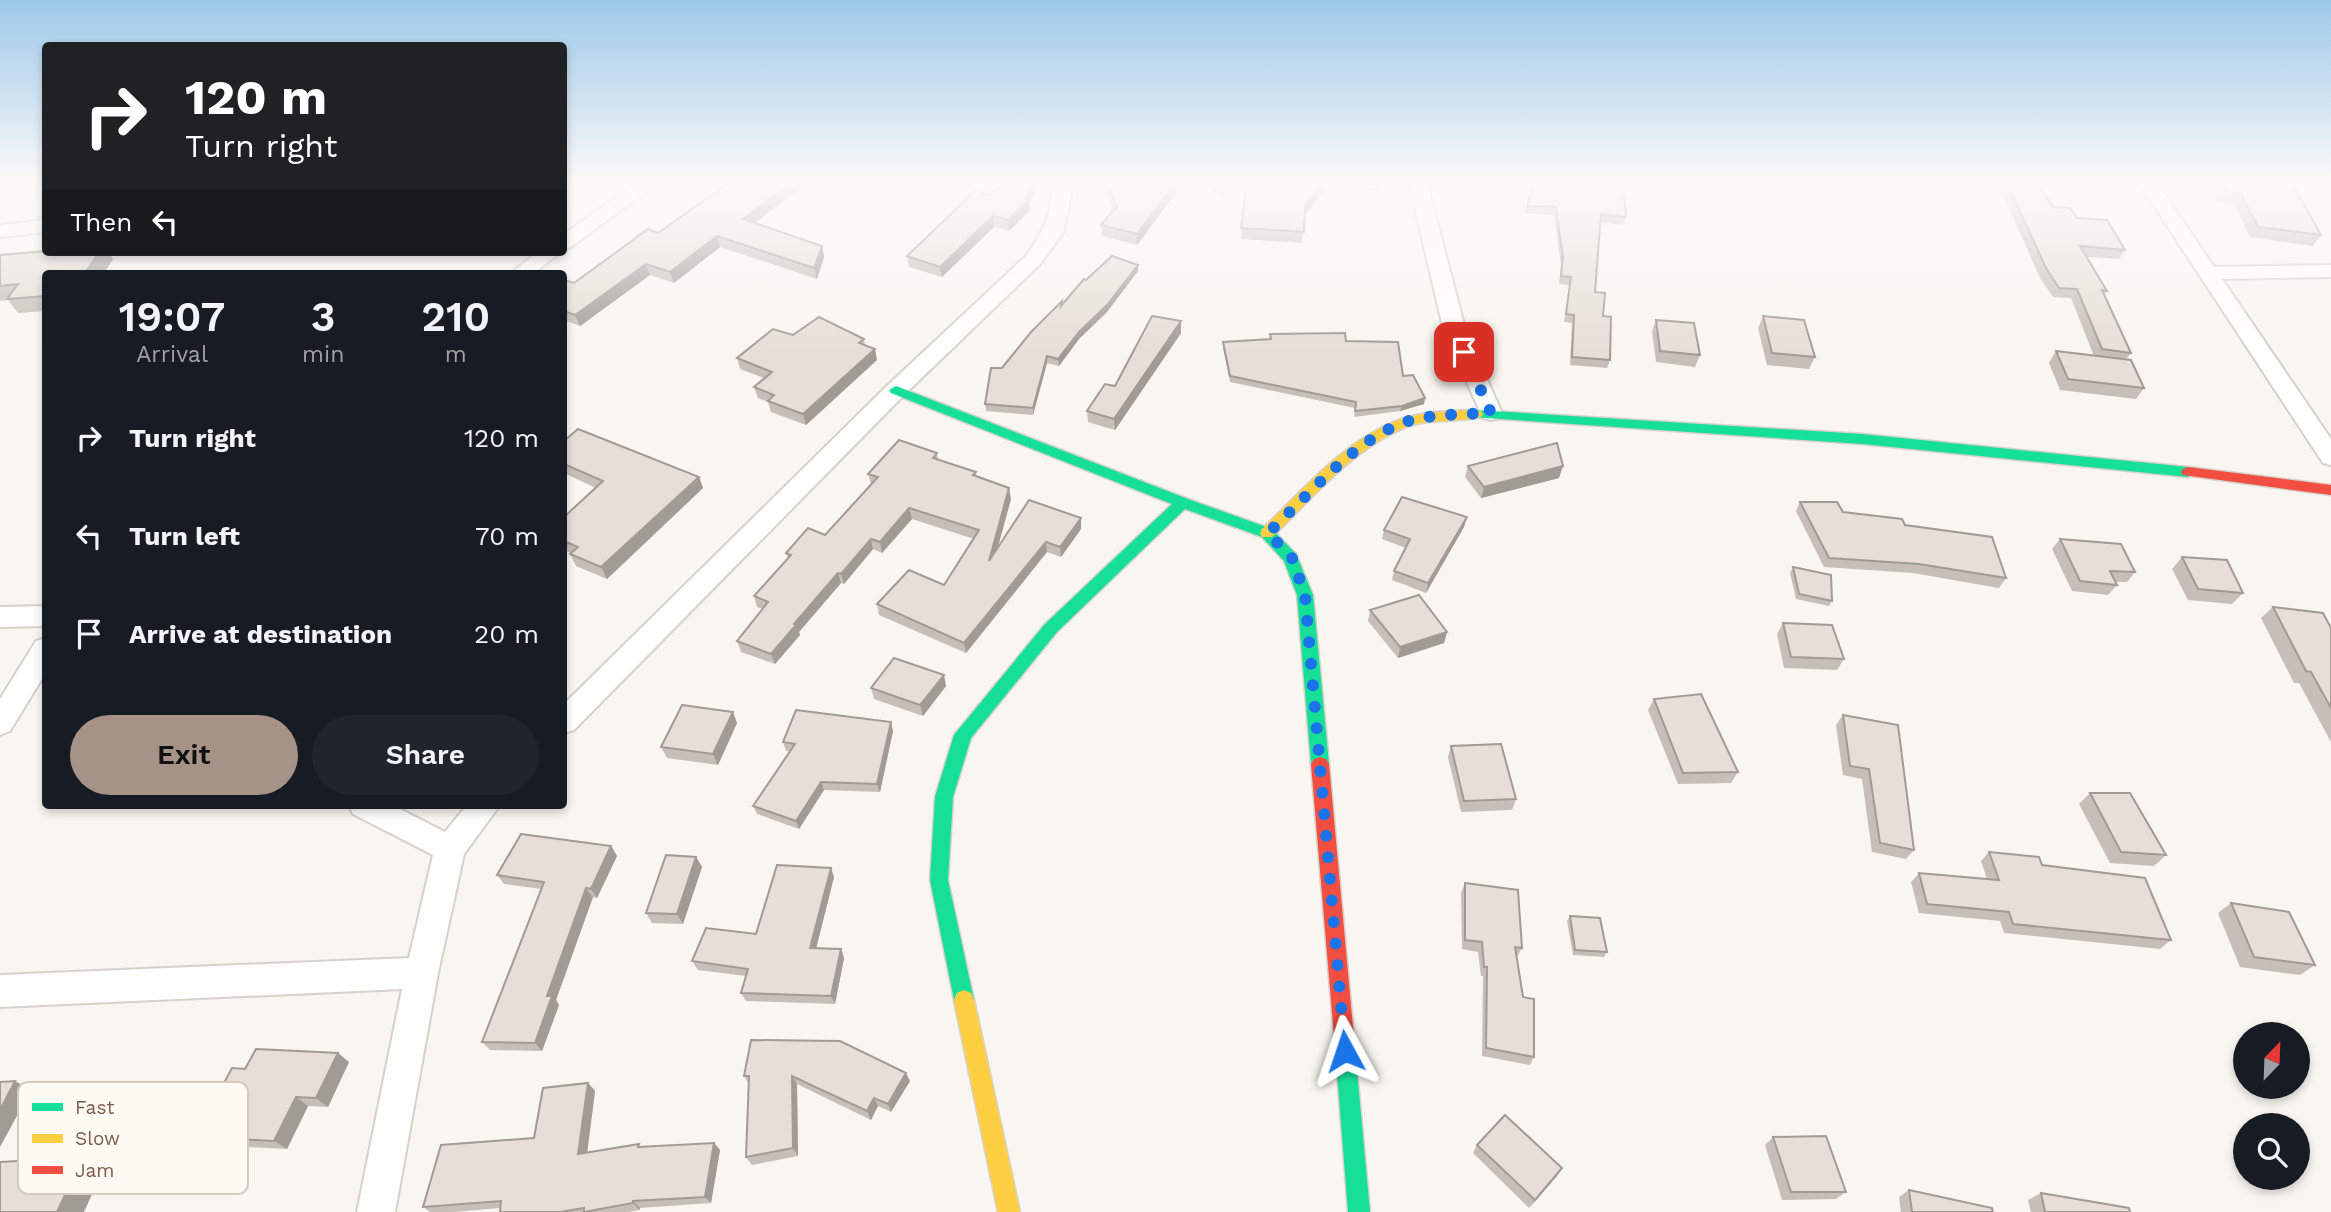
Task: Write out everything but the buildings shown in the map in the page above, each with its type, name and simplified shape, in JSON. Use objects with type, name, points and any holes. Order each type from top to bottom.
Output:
[{"type":"street","points":[[567,719],[896,390],[1033,260],[1048,240]]},
{"type":"street","points":[[1432,240],[1455,332],[1491,413]]},
{"type":"street","points":[[2186,240],[2331,457]]},
{"type":"street","points":[[525,270],[545,256]]},
{"type":"street","points":[[2208,273],[2331,271]]},
{"type":"street","points":[[896,390],[1183,503],[1268,533],[1292,558],[1305,595],[1359,1212]]},
{"type":"street","points":[[1268,533],[1358,450],[1385,432],[1420,418],[1491,413],[1862,439],[2095,461],[2331,490]]},
{"type":"street","points":[[1009,1212],[939,880],[944,797],[963,735],[1051,628],[1183,503]]},
{"type":"street","points":[[0,617],[42,616]]},
{"type":"street","points":[[0,723],[42,655]]},
{"type":"street","points":[[372,809],[450,849]]},
{"type":"street","points":[[376,1212],[422,973],[450,849],[482,809]]},
{"type":"street","points":[[0,991],[422,973]]},
{"type":"traffic: fast","points":[[896,390],[1183,503],[1267,533],[1291,558],[1305,595],[1320,764]]},
{"type":"traffic: fast","points":[[1476,414],[1862,439],[2188,472]]},
{"type":"traffic: fast","points":[[964,1000],[939,880],[944,797],[963,735],[1051,628],[1183,503]]},
{"type":"traffic: fast","points":[[1346,1060],[1359,1212]]},
{"type":"traffic: slow","points":[[1267,533],[1339,465],[1380,435],[1401,424],[1422,418],[1476,414]]},
{"type":"traffic: slow","points":[[964,1000],[1009,1212]]},
{"type":"traffic: jam","points":[[2188,472],[2331,490]]},
{"type":"traffic: jam","points":[[1320,764],[1346,1060]]},
{"type":"route","points":[[1345,1051],[1305,595],[1292,558],[1268,533],[1358,450],[1385,432],[1420,418],[1491,413],[1464,352]]}]
